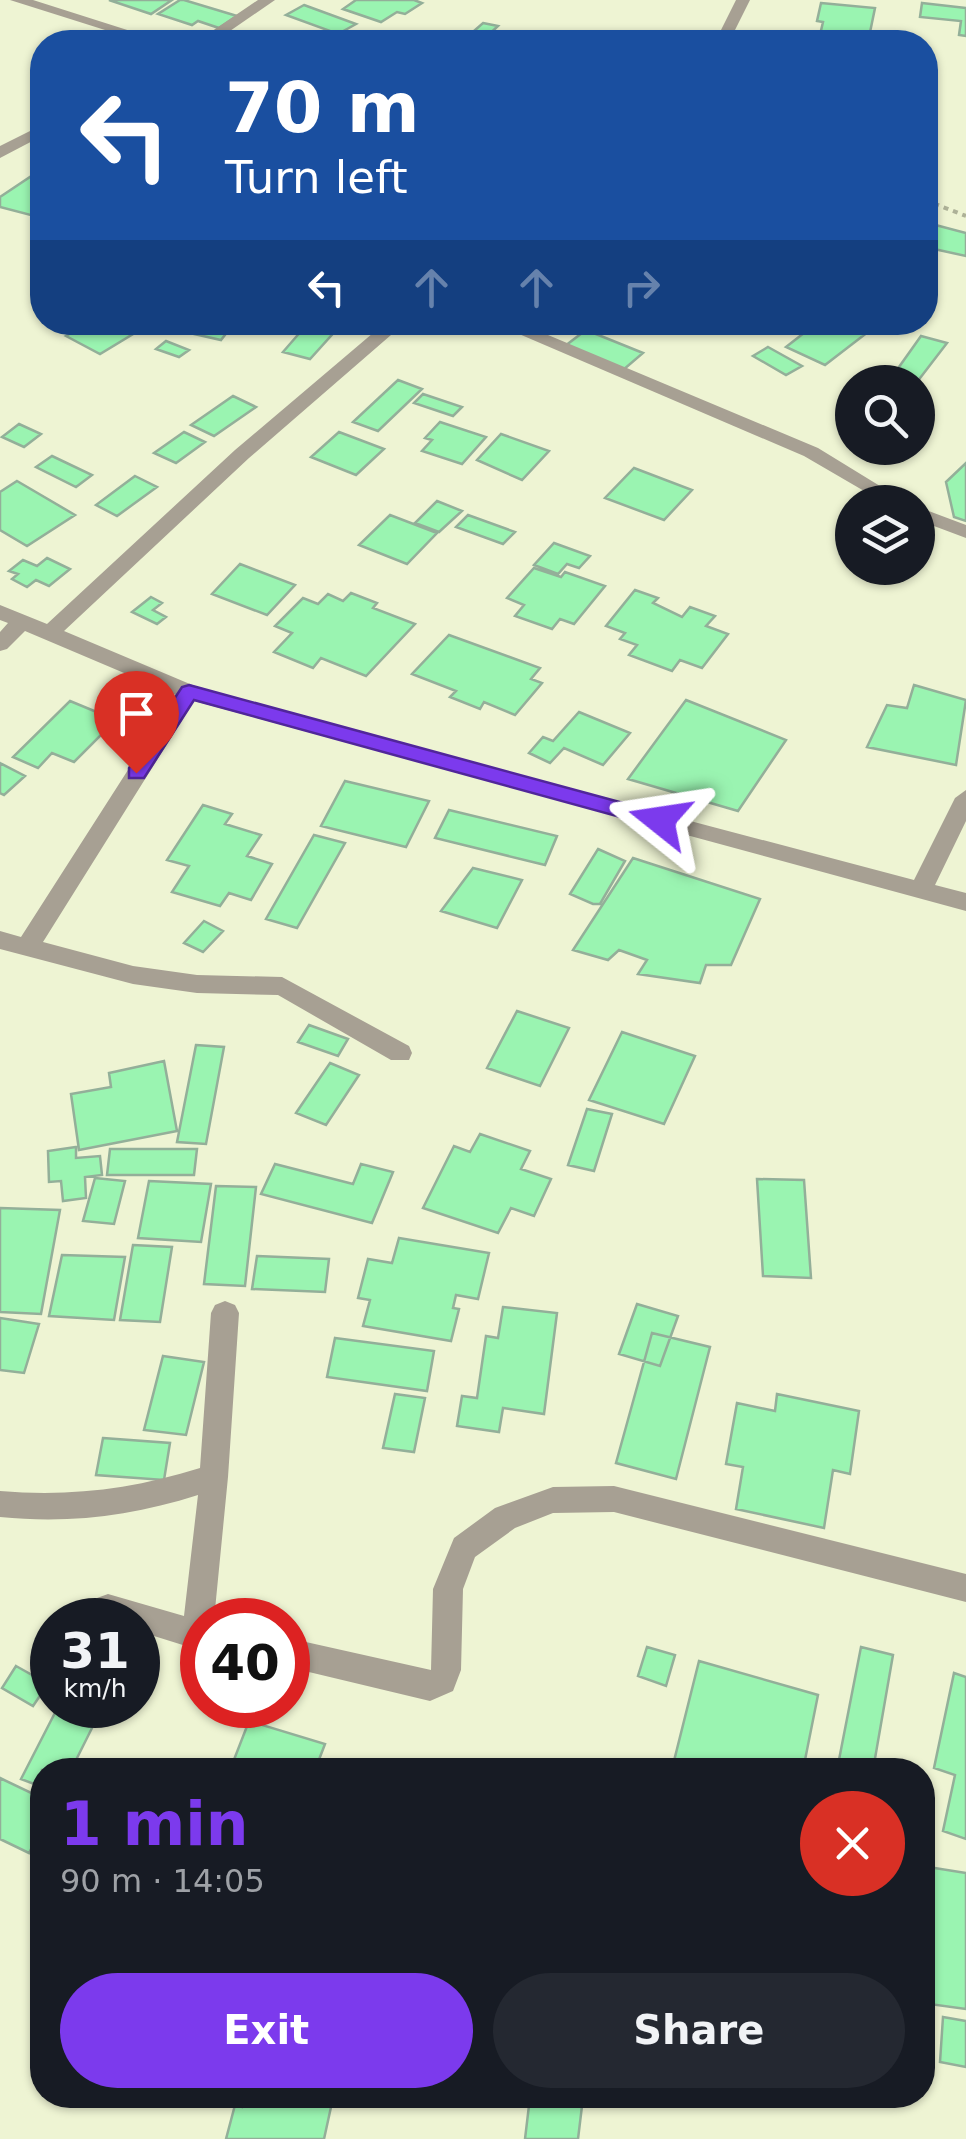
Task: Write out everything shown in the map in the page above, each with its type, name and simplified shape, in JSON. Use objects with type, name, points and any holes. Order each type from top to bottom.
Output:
[{"type":"street","points":[[17,0],[117,30]]},
{"type":"street","points":[[222,30],[268,0]]},
{"type":"street","points":[[728,30],[743,0]]},
{"type":"street","points":[[0,153],[30,137]]},
{"type":"street","points":[[47,635],[216,478],[382,335]]},
{"type":"street","points":[[531,335],[811,452],[867,485]]},
{"type":"street","points":[[935,520],[966,532]]},
{"type":"street","points":[[0,644],[10,618],[189,692],[966,902]]},
{"type":"street","points":[[28,946],[189,692]]},
{"type":"street","points":[[921,890],[966,798]]},
{"type":"street","points":[[0,940],[134,975],[196,984],[282,986],[400,1053]]},
{"type":"street","points":[[203,1598],[225,1313]]},
{"type":"street","points":[[0,1504],[73,1510],[140,1501],[214,1477]]},
{"type":"street","points":[[310,1658],[430,1686],[442,1680],[446,1670],[448,1589],[464,1548],[505,1518],[553,1500],[614,1498],[966,1588]]},
{"type":"path","points":[[938,205],[966,216]]},
{"type":"building","points":[[109,0],[172,0],[151,14]]},
{"type":"building","points":[[180,0],[237,16],[219,28],[198,21],[192,25],[158,14]]},
{"type":"building","points":[[356,0],[422,3],[381,22],[343,9]]},
{"type":"building","points":[[821,3],[875,8],[870,30],[821,30],[823,22],[817,21]]},
{"type":"building","points":[[922,3],[966,8],[966,36],[959,35],[961,21],[920,17]]},
{"type":"building","points":[[304,5],[356,24],[345,30],[327,30],[286,15]]},
{"type":"building","points":[[483,23],[498,26],[494,30],[475,30]]},
{"type":"building","points":[[30,177],[30,215],[0,207],[0,197]]},
{"type":"building","points":[[938,226],[966,233],[966,256],[938,250]]},
{"type":"building","points":[[68,335],[131,335],[100,354]]},
{"type":"building","points":[[198,335],[225,335],[221,340]]},
{"type":"building","points":[[298,335],[332,335],[310,359],[283,352]]},
{"type":"building","points":[[579,335],[598,335],[643,353],[623,370],[565,346]]},
{"type":"building","points":[[801,335],[864,335],[825,365],[786,347]]},
{"type":"building","points":[[921,336],[947,343],[930,365],[900,365]]},
{"type":"building","points":[[166,341],[189,350],[179,357],[156,349]]},
{"type":"building","points":[[768,347],[802,366],[786,375],[753,356]]},
{"type":"building","points":[[398,380],[422,389],[378,431],[353,422]]},
{"type":"building","points":[[423,394],[462,407],[453,416],[414,403]]},
{"type":"building","points":[[233,396],[256,407],[214,436],[191,425]]},
{"type":"building","points":[[440,422],[486,437],[462,464],[422,451],[432,440],[425,438]]},
{"type":"building","points":[[19,424],[41,434],[24,447],[2,437]]},
{"type":"building","points":[[184,432],[205,442],[176,463],[154,453]]},
{"type":"building","points":[[339,432],[384,449],[356,475],[311,457]]},
{"type":"building","points":[[501,434],[549,451],[522,480],[477,460]]},
{"type":"building","points":[[52,456],[92,475],[76,487],[36,467]]},
{"type":"building","points":[[966,463],[966,521],[954,517],[946,482]]},
{"type":"building","points":[[634,468],[692,490],[664,520],[605,498]]},
{"type":"building","points":[[135,476],[157,487],[117,516],[96,505]]},
{"type":"building","points":[[17,481],[75,515],[27,546],[0,530],[0,492]]},
{"type":"building","points":[[437,501],[462,511],[439,532],[415,523]]},
{"type":"building","points":[[390,515],[437,533],[407,564],[359,545]]},
{"type":"building","points":[[468,515],[515,532],[503,544],[456,527]]},
{"type":"building","points":[[554,543],[590,556],[579,568],[567,564],[558,574],[534,565]]},
{"type":"building","points":[[47,558],[70,569],[49,586],[36,580],[27,587],[12,579],[18,574],[9,571],[23,560],[37,566]]},
{"type":"building","points":[[240,564],[295,585],[267,615],[212,594]]},
{"type":"building","points":[[534,568],[561,577],[565,572],[605,586],[574,624],[560,619],[552,629],[515,616],[524,605],[507,598]]},
{"type":"building","points":[[635,590],[658,598],[653,603],[682,617],[690,607],[715,616],[706,626],[728,634],[702,668],[680,660],[672,671],[629,655],[637,645],[620,639],[625,633],[606,626]]},
{"type":"building","points":[[351,593],[377,603],[373,608],[415,624],[366,676],[321,658],[313,668],[274,652],[292,633],[275,626],[303,598],[318,604],[328,594],[343,601]]},
{"type":"building","points":[[151,597],[162,603],[153,610],[166,617],[157,624],[132,612]]},
{"type":"building","points":[[449,635],[540,668],[531,679],[542,683],[515,715],[484,702],[480,709],[450,697],[456,691],[412,674]]},
{"type":"building","points":[[914,685],[966,700],[956,765],[867,747],[887,705],[907,708]]},
{"type":"building","points":[[686,700],[786,740],[738,811],[628,779]]},
{"type":"building","points":[[70,701],[116,720],[74,762],[52,753],[38,768],[13,757]]},
{"type":"building","points":[[579,712],[630,733],[603,765],[564,748],[550,763],[529,753],[543,737],[553,741]]},
{"type":"building","points":[[0,763],[25,776],[4,795],[0,793]]},
{"type":"building","points":[[345,781],[429,801],[406,847],[321,826]]},
{"type":"building","points":[[203,805],[232,814],[225,824],[261,835],[247,856],[272,864],[251,900],[229,893],[220,906],[172,892],[189,866],[167,860]]},
{"type":"building","points":[[449,810],[557,836],[545,865],[435,838]]},
{"type":"building","points":[[314,835],[345,843],[297,928],[266,919]]},
{"type":"building","points":[[598,849],[625,861],[600,904],[593,904],[570,894]]},
{"type":"building","points":[[633,858],[760,899],[731,965],[706,965],[700,983],[638,974],[647,960],[619,950],[608,960],[573,950]]},
{"type":"building","points":[[473,868],[522,880],[497,928],[441,911]]},
{"type":"building","points":[[204,921],[223,931],[203,952],[184,943]]},
{"type":"building","points":[[517,1011],[569,1028],[540,1086],[487,1068]]},
{"type":"building","points":[[309,1025],[348,1039],[338,1056],[298,1042]]},
{"type":"building","points":[[622,1032],[695,1056],[664,1124],[589,1100]]},
{"type":"building","points":[[196,1045],[224,1047],[206,1144],[177,1142]]},
{"type":"building","points":[[164,1061],[177,1131],[79,1150],[71,1094],[111,1087],[109,1073]]},
{"type":"building","points":[[330,1063],[359,1075],[326,1125],[296,1113]]},
{"type":"building","points":[[587,1109],[612,1114],[594,1171],[568,1165]]},
{"type":"building","points":[[480,1134],[530,1151],[521,1169],[551,1179],[534,1216],[511,1208],[498,1233],[423,1208],[454,1146],[470,1152]]},
{"type":"building","points":[[76,1147],[76,1158],[100,1156],[102,1175],[85,1177],[86,1198],[63,1201],[61,1181],[49,1182],[48,1151]]},
{"type":"building","points":[[110,1149],[197,1149],[194,1175],[107,1175]]},
{"type":"building","points":[[275,1164],[353,1184],[361,1164],[393,1172],[372,1223],[261,1194]]},
{"type":"building","points":[[95,1178],[125,1181],[114,1224],[83,1221]]},
{"type":"building","points":[[757,1179],[804,1180],[811,1278],[763,1276]]},
{"type":"building","points":[[149,1181],[211,1184],[201,1242],[138,1238]]},
{"type":"building","points":[[216,1186],[256,1187],[245,1286],[204,1284]]},
{"type":"building","points":[[0,1208],[60,1210],[41,1314],[0,1312]]},
{"type":"building","points":[[399,1238],[489,1253],[478,1299],[456,1295],[453,1308],[459,1309],[451,1341],[363,1326],[370,1300],[358,1298],[368,1259],[392,1263]]},
{"type":"building","points":[[133,1245],[172,1247],[160,1322],[120,1320]]},
{"type":"building","points":[[62,1255],[125,1257],[114,1320],[49,1316]]},
{"type":"building","points":[[257,1256],[329,1259],[325,1292],[252,1289]]},
{"type":"building","points":[[637,1304],[678,1316],[660,1366],[619,1354]]},
{"type":"building","points":[[503,1307],[557,1313],[544,1414],[503,1408],[499,1432],[457,1426],[462,1396],[477,1398],[486,1336],[498,1338]]},
{"type":"building","points":[[0,1318],[39,1324],[24,1373],[0,1370]]},
{"type":"building","points":[[652,1333],[710,1347],[676,1479],[616,1463]]},
{"type":"building","points":[[335,1338],[434,1351],[427,1391],[327,1377]]},
{"type":"building","points":[[163,1356],[204,1362],[186,1435],[144,1430]]},
{"type":"building","points":[[395,1394],[425,1398],[414,1452],[383,1448]]},
{"type":"building","points":[[777,1394],[859,1411],[850,1474],[833,1470],[824,1528],[736,1509],[743,1467],[726,1464],[737,1403],[775,1411]]},
{"type":"building","points":[[103,1438],[170,1443],[164,1480],[96,1475]]},
{"type":"building","points":[[647,1647],[675,1655],[666,1686],[638,1676]]},
{"type":"building","points":[[861,1647],[893,1655],[875,1758],[839,1758]]},
{"type":"building","points":[[699,1661],[818,1695],[805,1758],[675,1758]]},
{"type":"building","points":[[16,1666],[30,1674],[30,1704],[2,1688]]},
{"type":"building","points":[[954,1673],[966,1677],[966,1839],[943,1831],[955,1775],[935,1768]]},
{"type":"building","points":[[47,1728],[92,1728],[77,1758],[32,1758]]},
{"type":"building","points":[[246,1728],[272,1728],[325,1744],[320,1758],[235,1758]]},
{"type":"building","points":[[30,1761],[30,1782],[21,1779]]},
{"type":"building","points":[[0,1778],[30,1792],[30,1851],[0,1839]]},
{"type":"building","points":[[935,1868],[966,1873],[966,2009],[935,2005]]},
{"type":"building","points":[[943,2017],[966,2021],[966,2067],[940,2062]]},
{"type":"building","points":[[234,2108],[331,2108],[324,2139],[226,2139]]},
{"type":"building","points":[[529,2108],[582,2108],[578,2139],[525,2139]]},
{"type":"route","points":[[136,773],[189,692],[660,820]]}]
